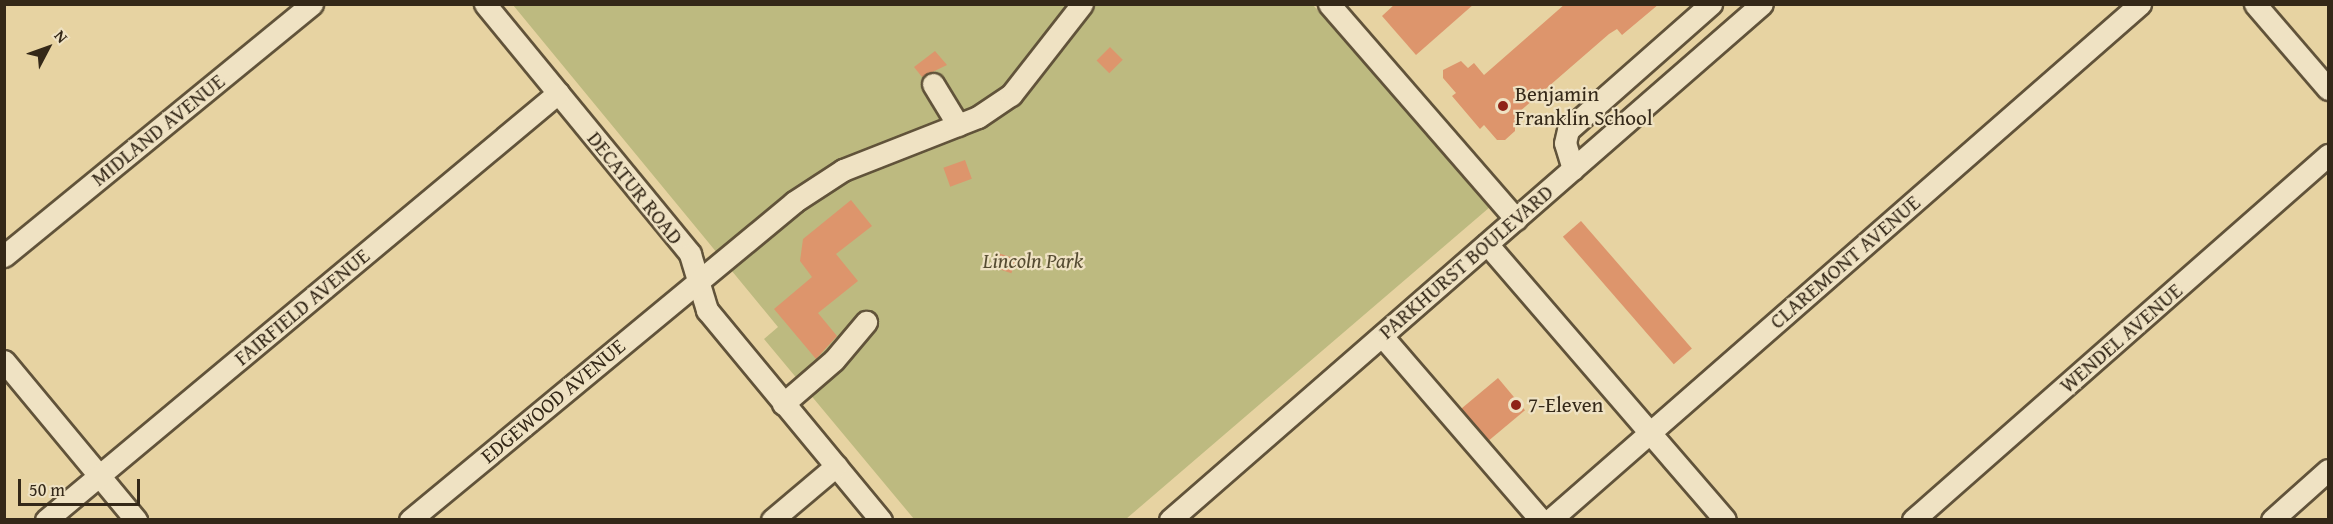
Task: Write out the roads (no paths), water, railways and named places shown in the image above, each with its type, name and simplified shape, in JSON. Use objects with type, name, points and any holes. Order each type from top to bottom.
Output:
[{"type":"street","name":"MIDLAND AVENUE","points":[[4,256],[312,4]]},
{"type":"street","name":"DECATUR ROAD","points":[[485,4],[690,254],[696,282],[707,310],[881,519]]},
{"type":"street","name":"EDGEWOOD AVENUE","points":[[410,519],[696,282],[820,184],[869,158],[958,125],[1011,95],[1082,4]]},
{"type":"street","points":[[1329,4],[1516,219]]},
{"type":"street","points":[[1573,169],[1565,144],[1568,130],[1710,4]]},
{"type":"street","name":"PARKHURST BOULEVARD","points":[[1170,519],[1762,4]]},
{"type":"street","name":"CLAREMONT AVENUE","points":[[1550,519],[2140,4]]},
{"type":"street","points":[[2254,4],[2328,89]]},
{"type":"street","points":[[933,84],[958,125]]},
{"type":"street","name":"FAIRFIELD AVENUE","points":[[46,519],[558,93]]},
{"type":"street","name":"WENDEL AVENUE","points":[[1914,519],[2328,155]]},
{"type":"street","points":[[1487,244],[1725,519]]},
{"type":"street","points":[[783,404],[834,360],[866,322]]},
{"type":"street","points":[[1382,336],[1540,519]]},
{"type":"street","points":[[4,361],[136,519]]},
{"type":"street","points":[[772,519],[836,466]]},
{"type":"street","points":[[2272,519],[2328,470]]},
{"type":"place","name":"Benjamin Franklin School","points":[[1503,106]]},
{"type":"place","name":"7-Eleven","points":[[1516,405]]},
{"type":"park label","name":"Lincoln Park","points":[[1033,261]]}]
